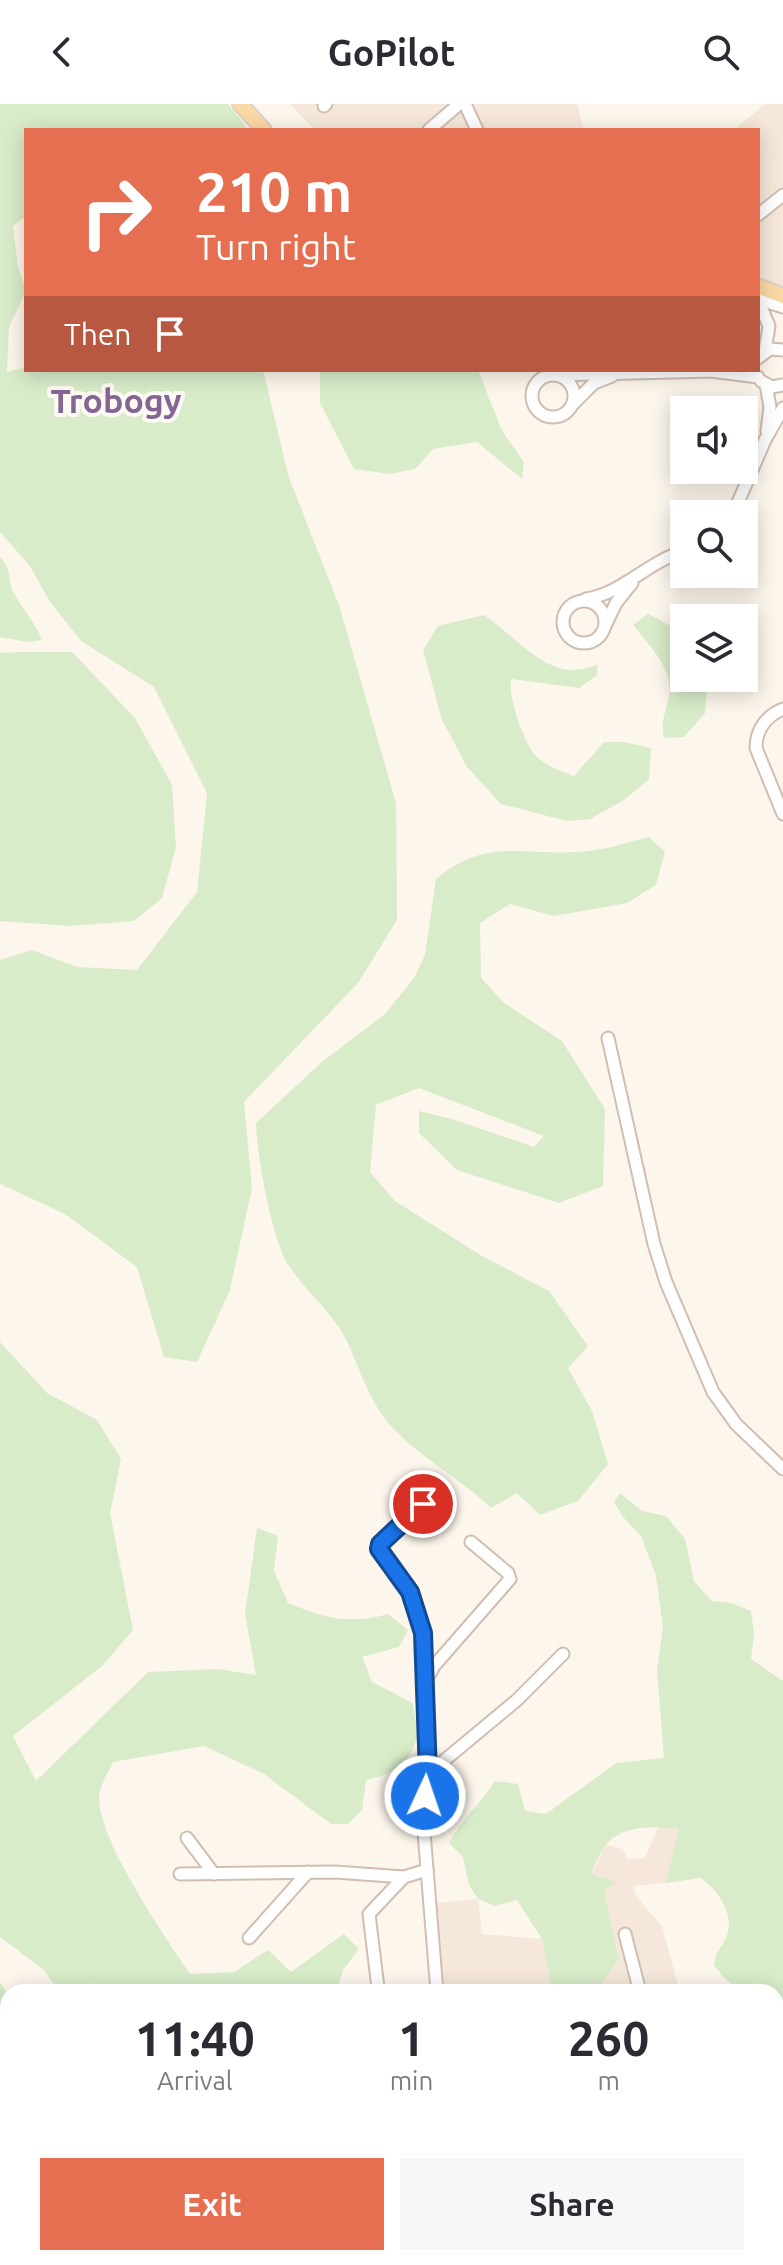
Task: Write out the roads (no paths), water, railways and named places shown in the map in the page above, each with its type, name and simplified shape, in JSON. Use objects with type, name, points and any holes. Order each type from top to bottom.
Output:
[{"type":"main road","points":[[240,104],[262,128]]},
{"type":"main road","points":[[760,287],[783,296]]},
{"type":"street","points":[[432,128],[466,105],[476,128]]},
{"type":"street","points":[[760,213],[783,195]]},
{"type":"street","points":[[760,301],[783,307]]},
{"type":"street","points":[[760,305],[769,326],[761,355],[783,350]]},
{"type":"street","points":[[616,374],[594,383],[563,415],[549,417],[533,405],[535,384],[553,375],[664,372]]},
{"type":"street","points":[[726,372],[760,377],[783,385]]},
{"type":"street","points":[[553,375],[571,385],[572,405]]},
{"type":"street","points":[[760,377],[770,407],[765,440]]},
{"type":"street","points":[[739,500],[765,440],[783,408]]},
{"type":"street","points":[[640,573],[622,593],[599,637],[586,643],[568,636],[564,616],[573,604],[602,597],[655,561],[670,556]]},
{"type":"street","points":[[580,602],[600,607],[605,626]]},
{"type":"street","points":[[782,806],[757,754],[756,740],[763,723],[783,709]]},
{"type":"street","points":[[608,1038],[651,1232],[666,1282],[713,1392],[736,1424],[783,1469]]},
{"type":"street","points":[[423,1504],[380,1544],[379,1549],[405,1584],[417,1608],[423,1633],[428,1774],[423,1811],[436,1984]]},
{"type":"street","points":[[424,1684],[434,1666],[510,1579],[508,1573],[471,1542]]},
{"type":"street","points":[[428,1774],[517,1700],[563,1654]]},
{"type":"street","points":[[187,1838],[214,1874]]},
{"type":"street","points":[[180,1874],[308,1872],[404,1877],[427,1870]]},
{"type":"street","points":[[249,1938],[308,1872]]},
{"type":"street","points":[[378,1984],[369,1914],[404,1877]]},
{"type":"street","points":[[625,1934],[638,1984]]},
{"type":"district","name":"Trobogy","points":[[116,400]]}]
